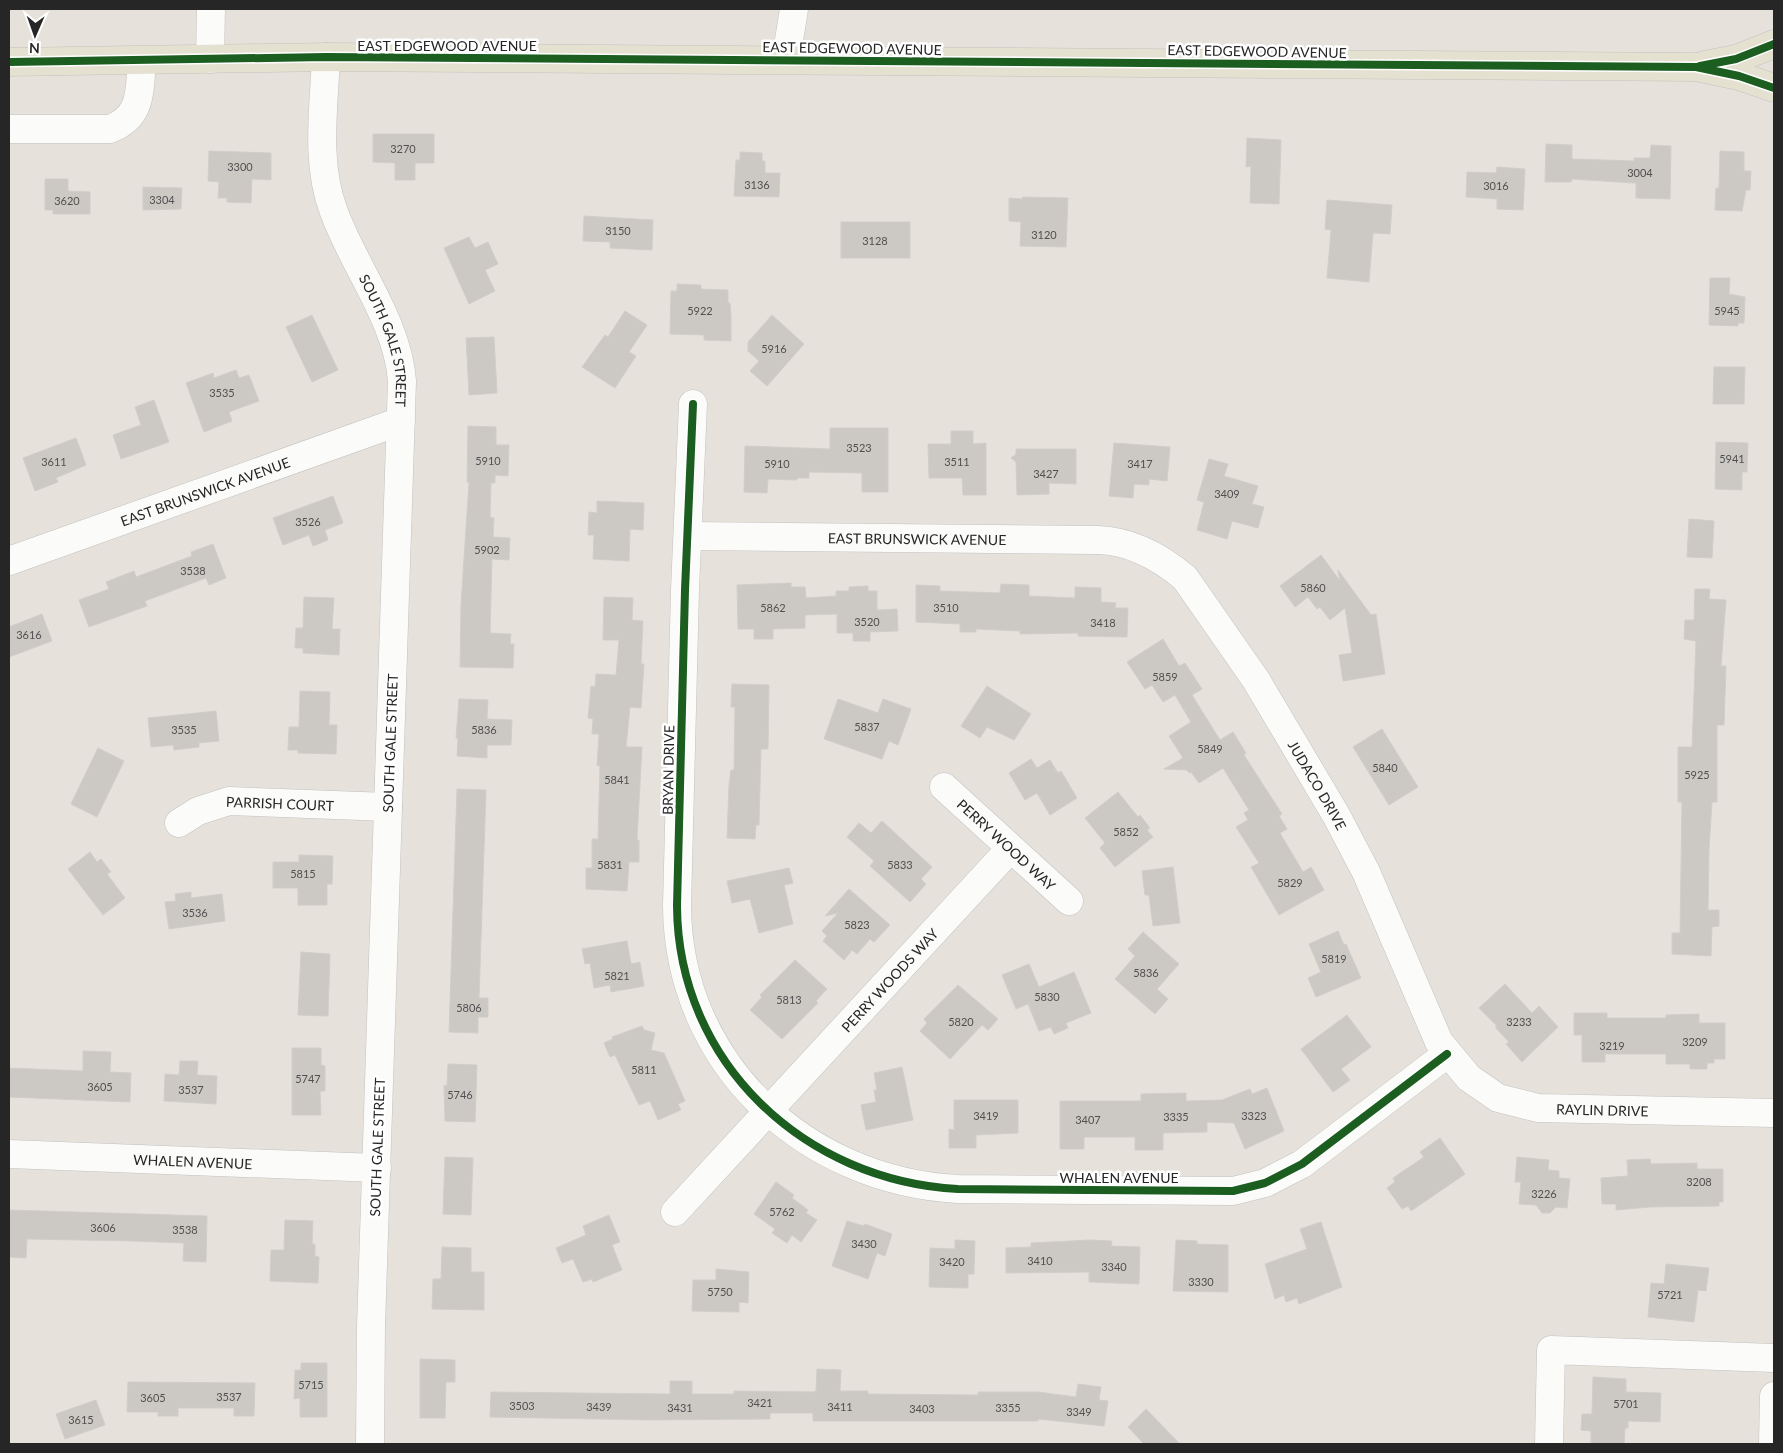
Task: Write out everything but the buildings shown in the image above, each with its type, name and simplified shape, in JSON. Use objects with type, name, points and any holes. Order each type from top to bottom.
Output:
[{"type":"main road","name":"EAST EDGEWOOD AVENUE","points":[[1696,67],[1736,58],[1774,44]]},
{"type":"main road","name":"EAST EDGEWOOD AVENUE","points":[[9,62],[326,57],[1696,67],[1739,76],[1774,88]]},
{"type":"street","points":[[210,59],[211,9]]},
{"type":"street","points":[[786,59],[794,9]]},
{"type":"street","name":"SOUTH GALE STREET","points":[[326,57],[322,150],[325,177],[336,218],[396,344],[402,370],[371,1326],[370,1444]]},
{"type":"street","points":[[9,129],[110,128],[118,126],[132,114],[137,106],[142,61]]},
{"type":"street","name":"BRYAN DRIVE","points":[[693,404],[689,536],[685,590],[677,906],[680,951],[691,997],[715,1047],[742,1084],[769,1110]]},
{"type":"street","name":"EAST BRUNSWICK AVENUE","points":[[9,561],[401,421]]},
{"type":"street","name":"EAST BRUNSWICK AVENUE","points":[[689,536],[1098,540],[1127,544],[1142,549]]},
{"type":"street","name":"JUDACO DRIVE","points":[[1142,549],[1170,566],[1185,578],[1204,602],[1256,680],[1336,815],[1366,872],[1431,1027],[1447,1054]]},
{"type":"street","name":"PERRY WOOD WAY","points":[[944,787],[1069,901]]},
{"type":"street","name":"PARRISH COURT","points":[[178,823],[198,811],[228,801],[388,807]]},
{"type":"street","name":"PERRY WOODS WAY","points":[[675,1212],[1010,849]]},
{"type":"street","name":"WHALEN AVENUE","points":[[769,1110],[798,1135],[839,1160],[874,1174],[920,1186],[958,1189],[1233,1191],[1266,1183],[1302,1164],[1447,1054]]},
{"type":"street","name":"RAYLIN DRIVE","points":[[1447,1054],[1469,1078],[1489,1093],[1510,1102],[1538,1108],[1774,1113]]},
{"type":"street","name":"WHALEN AVENUE","points":[[9,1154],[377,1168]]},
{"type":"street","points":[[1549,1444],[1551,1350],[1774,1358]]},
{"type":"street","points":[[1773,1444],[1774,1396]]},
{"type":"cycle path","points":[[1700,66],[1736,59],[1774,44]]},
{"type":"cycle path","points":[[9,62],[326,57],[1696,67],[1739,76],[1774,88]]},
{"type":"cycle path","points":[[693,404],[685,590],[677,906],[683,963],[700,1015],[726,1062],[760,1103],[802,1137],[850,1163],[902,1181],[958,1189],[1233,1191],[1265,1183],[1302,1164],[1447,1054]]}]
